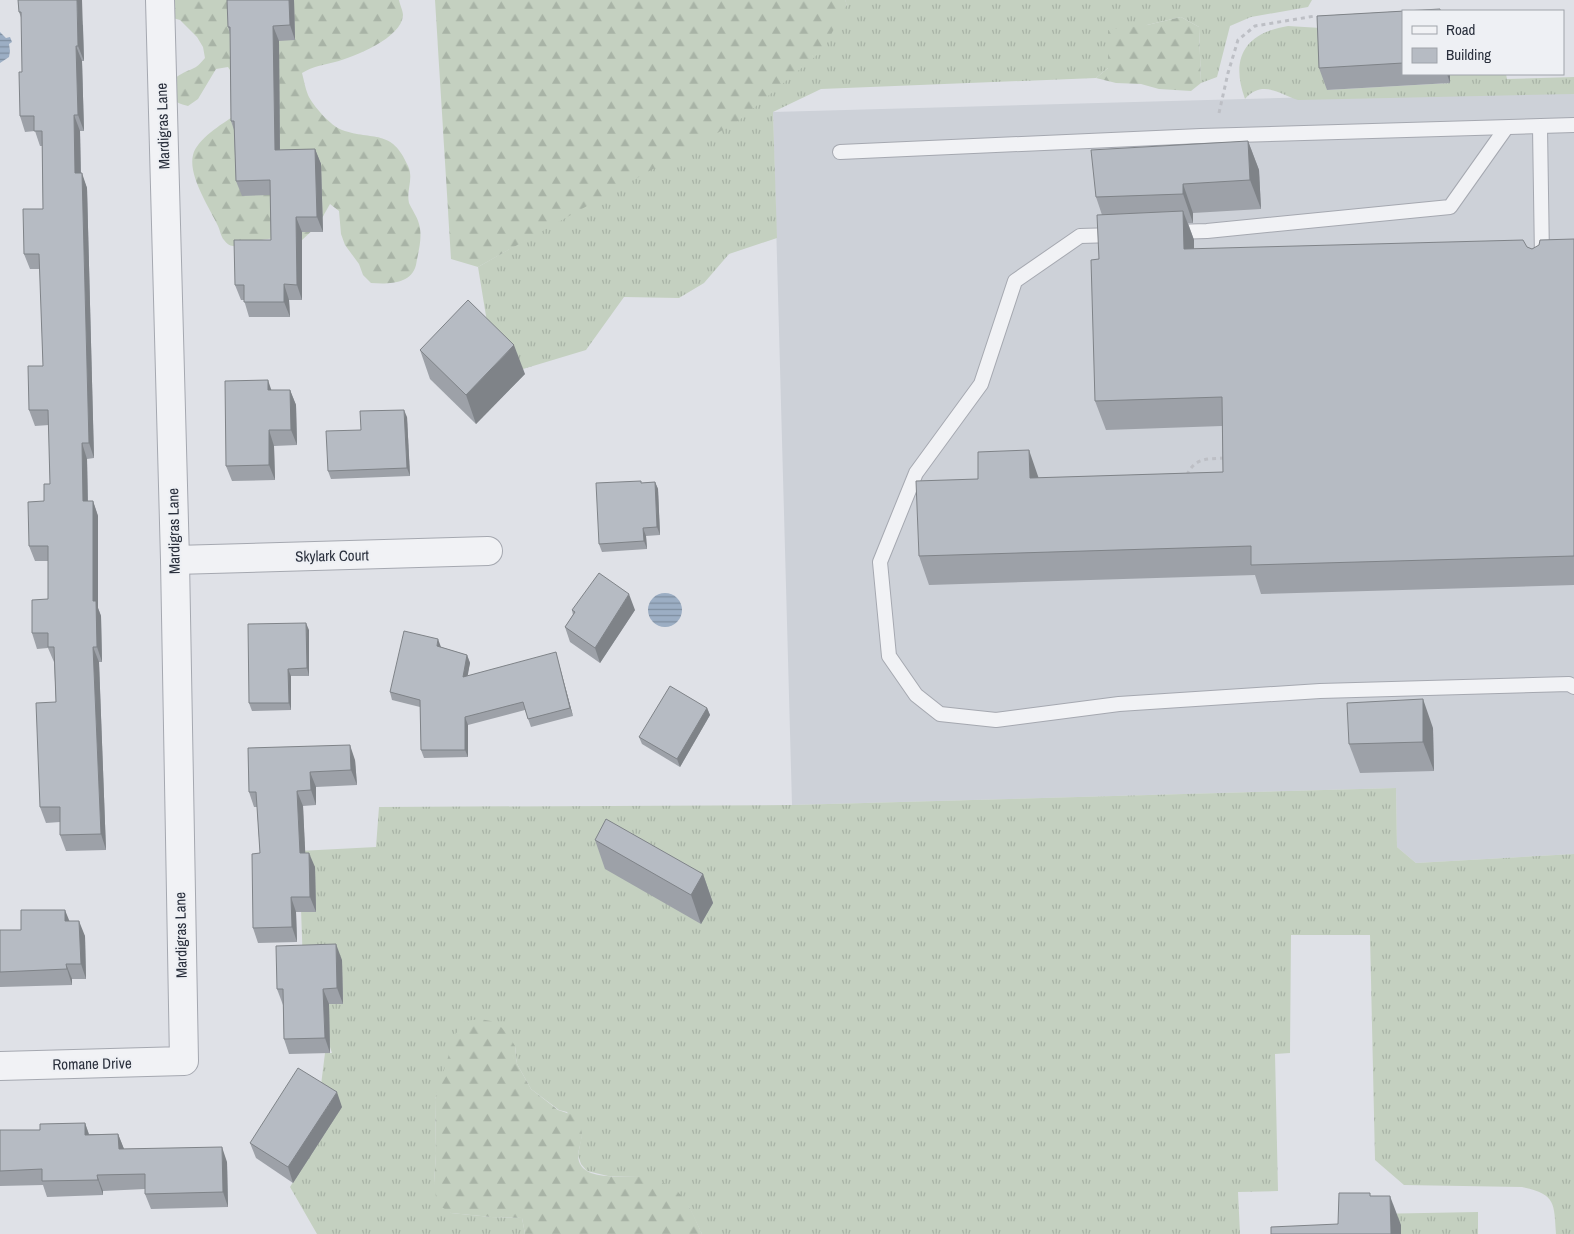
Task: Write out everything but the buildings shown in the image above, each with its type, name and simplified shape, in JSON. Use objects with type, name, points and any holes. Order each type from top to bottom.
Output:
[{"type":"street","name":"Mardigras Lane","points":[[160,0],[175,560],[184,1061]]},
{"type":"street","name":"Skylark Court","points":[[175,560],[488,551]]},
{"type":"street","name":"Romane Drive","points":[[0,1066],[184,1061]]},
{"type":"lane","points":[[840,152],[1214,136],[1574,125]]},
{"type":"lane","points":[[1540,127],[1542,269]]},
{"type":"lane","points":[[1158,233],[1216,230],[1450,207],[1506,128]]},
{"type":"lane","points":[[1129,234],[1080,236],[1015,281],[981,384],[916,473],[880,562],[889,656],[916,695],[940,714],[996,720],[1119,704],[1311,692],[1569,684],[1574,687]]},
{"type":"path","points":[[1214,136],[1228,73],[1238,40],[1255,26],[1315,16]]},
{"type":"path","points":[[1185,484],[1190,467],[1195,463],[1211,459],[1233,458]]},
{"type":"shaded area","points":[[1574,90],[1574,854],[1416,863],[1397,847],[1396,788],[792,805],[773,112]]},
{"type":"green space","points":[[156,0],[399,0],[403,12],[401,23],[386,39],[354,56],[314,67],[302,73],[310,99],[333,124],[342,130],[388,141],[402,154],[410,171],[409,203],[420,229],[420,245],[416,265],[409,276],[398,282],[371,283],[363,275],[359,264],[345,245],[341,234],[339,211],[330,204],[318,225],[301,241],[267,239],[237,247],[226,242],[196,182],[192,163],[195,149],[199,143],[234,116],[241,86],[228,67],[216,69],[198,99],[188,106],[175,101],[171,93],[172,83],[178,76],[197,66],[205,58],[203,47],[197,37],[180,20],[169,17]]},
{"type":"green space","points":[[435,0],[845,0],[847,4],[823,50],[737,122],[478,267],[451,259]]},
{"type":"green space","points":[[845,0],[1312,0],[1308,7],[1251,17],[1230,26],[1217,77],[1201,83],[1199,27],[1181,17],[1147,25],[1108,68],[1096,78],[821,89],[773,112],[777,238],[729,254],[704,283],[679,298],[624,297],[586,350],[523,369],[487,322],[478,267],[574,212],[847,5]]},
{"type":"green space","points":[[1181,17],[1199,27],[1201,83],[1191,91],[1159,89],[1141,84],[1116,83],[1096,78],[1108,68],[1108,30],[1147,25]]},
{"type":"green space","points":[[1288,26],[1321,28],[1327,90],[1450,83],[1450,75],[1506,75],[1507,79],[1574,77],[1574,94],[1298,100],[1264,89],[1251,93],[1245,99],[1239,71],[1245,50],[1252,41],[1273,29]]},
{"type":"green space","points":[[1396,788],[1397,847],[1416,863],[1574,854],[1574,1234],[1556,1234],[1555,1215],[1551,1202],[1541,1193],[1533,1190],[1522,1187],[1404,1185],[1375,1160],[1370,935],[1291,935],[1290,1053],[1275,1054],[1278,1191],[1238,1192],[1240,1234],[702,1234],[689,1207],[641,1177],[608,1176],[587,1171],[581,1164],[578,1155],[582,1134],[567,1112],[559,1110],[531,1089],[517,1064],[515,1046],[441,1084],[435,1099],[436,1154],[434,1183],[451,1213],[522,1218],[525,1234],[317,1234],[290,1187],[339,1107],[320,1093],[325,1053],[332,1053],[303,966],[299,851],[376,847],[379,807],[792,805]]},
{"type":"green space","points":[[480,1019],[496,1022],[507,1033],[515,1046],[517,1064],[531,1089],[558,1110],[576,1116],[582,1134],[578,1153],[579,1160],[585,1169],[599,1175],[647,1178],[669,1186],[677,1191],[685,1200],[702,1234],[525,1234],[522,1218],[451,1213],[437,1204],[434,1183],[436,1154],[435,1099],[455,1035],[465,1021]]},
{"type":"green space","points":[[1478,1212],[1478,1234],[1401,1234],[1401,1225],[1370,1214]]},
{"type":"water","points":[[0,32],[6,38],[10,37],[12,42],[9,44],[9,57],[0,63]]},
{"type":"water","points":[[665,593],[677,598],[682,610],[677,622],[665,627],[653,622],[648,610],[653,598]]}]
